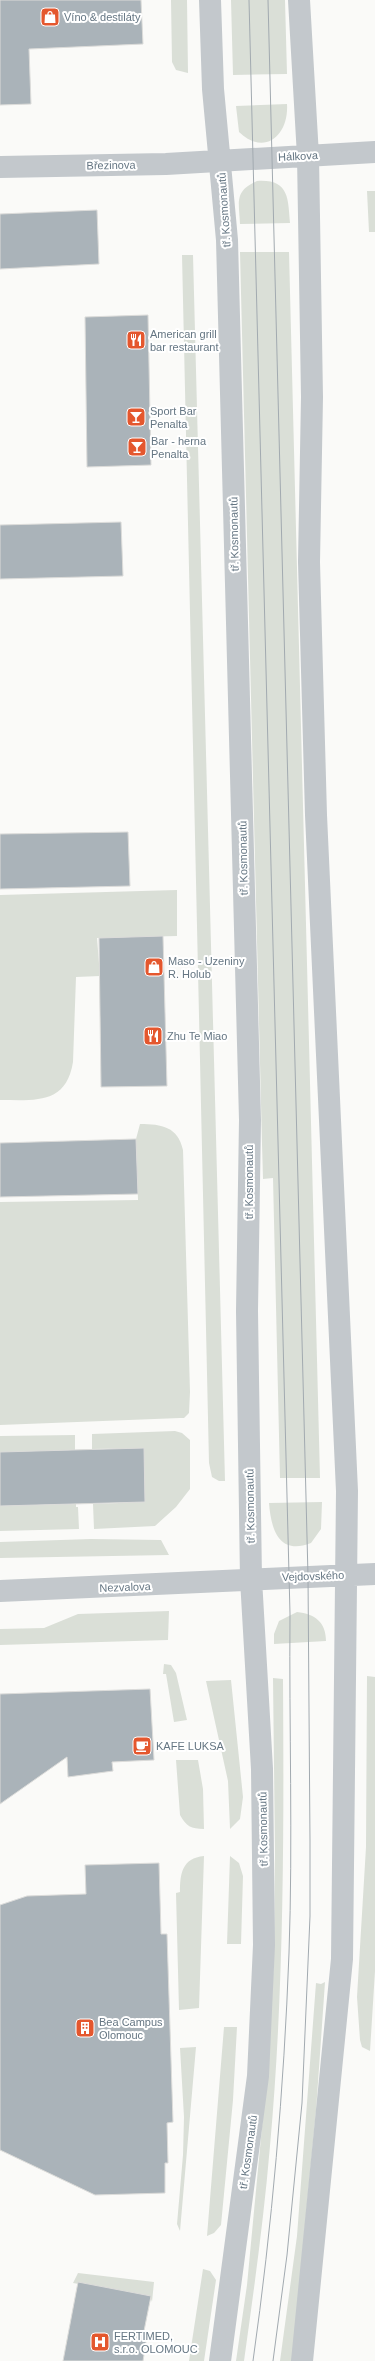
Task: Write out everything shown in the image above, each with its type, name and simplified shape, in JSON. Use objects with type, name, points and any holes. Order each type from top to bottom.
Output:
[{"type":"street","name":"tř. Kosmonautů","points":[[210,0],[213,89],[221,160],[227,240],[250,1120],[247,1311],[250,1579],[262,1769],[264,1945],[258,2076],[220,2361]]},
{"type":"street","points":[[299,0],[308,156],[312,397],[309,562],[317,823],[347,1483],[348,1575],[342,1959],[302,2361]]},
{"type":"street","name":"Hálkova","points":[[221,160],[375,152]]},
{"type":"street","name":"Březinova","points":[[0,167],[166,164],[221,160]]},
{"type":"street","name":"Vejdovského","points":[[250,1579],[375,1574]]},
{"type":"street","name":"Nezvalova","points":[[0,1591],[165,1585],[250,1579]]},
{"type":"shaded area","points":[[171,0],[187,0],[188,73],[176,70],[172,62]]},
{"type":"shaded area","points":[[231,0],[285,0],[287,74],[233,75]]},
{"type":"shaded area","points":[[287,104],[287,115],[284,125],[280,133],[274,139],[258,143],[239,132],[236,106]]},
{"type":"shaded area","points":[[257,181],[268,181],[275,183],[285,192],[290,223],[240,224],[239,203],[241,193],[244,189]]},
{"type":"shaded area","points":[[367,191],[375,191],[375,232],[369,232]]},
{"type":"shaded area","points":[[240,252],[289,252],[320,1478],[280,1478],[273,1178],[263,1179]]},
{"type":"shaded area","points":[[182,255],[193,255],[225,1481],[219,1481],[212,1477],[209,1463]]},
{"type":"shaded area","points":[[177,890],[177,936],[97,938],[100,976],[76,977],[73,1062],[64,1086],[56,1093],[47,1097],[25,1100],[0,1100],[0,895]]},
{"type":"shaded area","points":[[140,1124],[168,1128],[177,1136],[181,1142],[183,1150],[190,1392],[189,1413],[184,1418],[0,1425],[0,1202],[138,1200],[136,1139]]},
{"type":"shaded area","points":[[175,1431],[182,1433],[190,1440],[190,1489],[176,1507],[155,1526],[94,1529],[93,1504],[145,1502],[144,1448],[92,1449],[92,1434]]},
{"type":"shaded area","points":[[75,1435],[75,1450],[0,1452],[0,1436]]},
{"type":"shaded area","points":[[322,1502],[321,1529],[311,1543],[300,1546],[291,1546],[284,1543],[278,1537],[274,1530],[269,1503]]},
{"type":"shaded area","points":[[76,1504],[76,1507],[78,1507],[79,1529],[0,1531],[0,1506]]},
{"type":"shaded area","points":[[91,1539],[161,1540],[169,1555],[0,1558],[0,1542]]},
{"type":"shaded area","points":[[169,1611],[168,1640],[0,1645],[0,1629],[44,1628],[78,1614]]},
{"type":"shaded area","points":[[297,1612],[314,1617],[322,1624],[326,1641],[274,1644],[274,1634],[279,1621]]},
{"type":"shaded area","points":[[164,1664],[171,1665],[176,1673],[187,1720],[174,1722],[166,1674],[163,1674]]},
{"type":"shaded area","points":[[367,1676],[375,1677],[375,1971],[370,2051],[362,2047],[360,2040],[357,1997],[366,1847]]},
{"type":"shaded area","points":[[273,1678],[283,1679],[281,1971],[275,2088],[265,2200],[244,2361],[236,2361],[247,2285],[269,2053],[274,1955],[275,1854]]},
{"type":"shaded area","points":[[231,1680],[243,1797],[240,1819],[230,1829],[228,1781],[206,1681]]},
{"type":"shaded area","points":[[176,1760],[198,1760],[203,1789],[204,1829],[189,1826],[184,1822],[180,1815]]},
{"type":"shaded area","points":[[204,1856],[199,2008],[179,2010],[176,1893],[180,1892],[182,1873],[187,1864],[197,1857]]},
{"type":"shaded area","points":[[230,1856],[239,1863],[243,1876],[241,1944],[227,1944]]},
{"type":"shaded area","points":[[325,1982],[316,2111],[292,2361],[280,2361],[297,2236],[316,1983],[321,1984]]},
{"type":"shaded area","points":[[224,2027],[237,2027],[233,2100],[221,2225],[214,2233],[207,2236]]},
{"type":"shaded area","points":[[196,2047],[180,2231],[177,2224],[183,2155],[184,2117],[180,2048]]},
{"type":"shaded area","points":[[203,2269],[210,2271],[216,2280],[204,2361],[189,2361]]},
{"type":"shaded area","points":[[78,2273],[154,2282],[152,2302],[150,2296],[73,2283]]},
{"type":"building","points":[[0,0],[141,0],[143,44],[29,49],[31,104],[0,105]]},
{"type":"building","points":[[97,210],[99,264],[0,269],[0,214]]},
{"type":"building","points":[[148,315],[151,465],[87,467],[85,317]]},
{"type":"building","points":[[121,522],[123,576],[0,579],[0,525]]},
{"type":"building","points":[[128,832],[130,886],[0,889],[0,834]]},
{"type":"building","points":[[163,936],[167,1086],[101,1087],[99,938]]},
{"type":"building","points":[[136,1139],[138,1194],[0,1197],[0,1143]]},
{"type":"building","points":[[144,1448],[145,1502],[0,1506],[0,1452]]},
{"type":"building","points":[[150,1689],[154,1760],[112,1762],[113,1771],[68,1777],[67,1757],[0,1804],[0,1694]]},
{"type":"building","name":"Bea Campus Olomouc","points":[[159,1863],[161,1934],[167,1934],[173,2122],[167,2123],[168,2163],[165,2163],[165,2193],[95,2195],[0,2150],[0,1905],[27,1896],[86,1894],[85,1865]]},
{"type":"building","points":[[78,2282],[151,2296],[143,2336],[147,2336],[143,2361],[63,2361]]},
{"type":"tram line","points":[[249,0],[290,1614],[291,1826],[289,1953],[284,2055],[266,2259],[253,2361]]},
{"type":"tram line","points":[[268,0],[308,1576],[310,1842],[310,1916],[302,2103],[287,2255],[273,2361]]},
{"type":"place","name":"Víno & destiláty","points":[[50,17]]},
{"type":"place","name":"American grill bar restaurant","points":[[136,340]]},
{"type":"place","name":"Sport Bar Penalta","points":[[136,417]]},
{"type":"place","name":"Bar - herna Penalta","points":[[137,447]]},
{"type":"place","name":"Maso - Uzeniny R. Holub","points":[[154,967]]},
{"type":"place","name":"Zhu Te Miao","points":[[153,1036]]},
{"type":"place","name":"KAFE LUKSA","points":[[142,1746]]},
{"type":"place","name":"Bea Campus Olomouc","points":[[85,2028]]},
{"type":"place","name":"FERTIMED, s.r.o. OLOMOUC","points":[[100,2342]]}]
